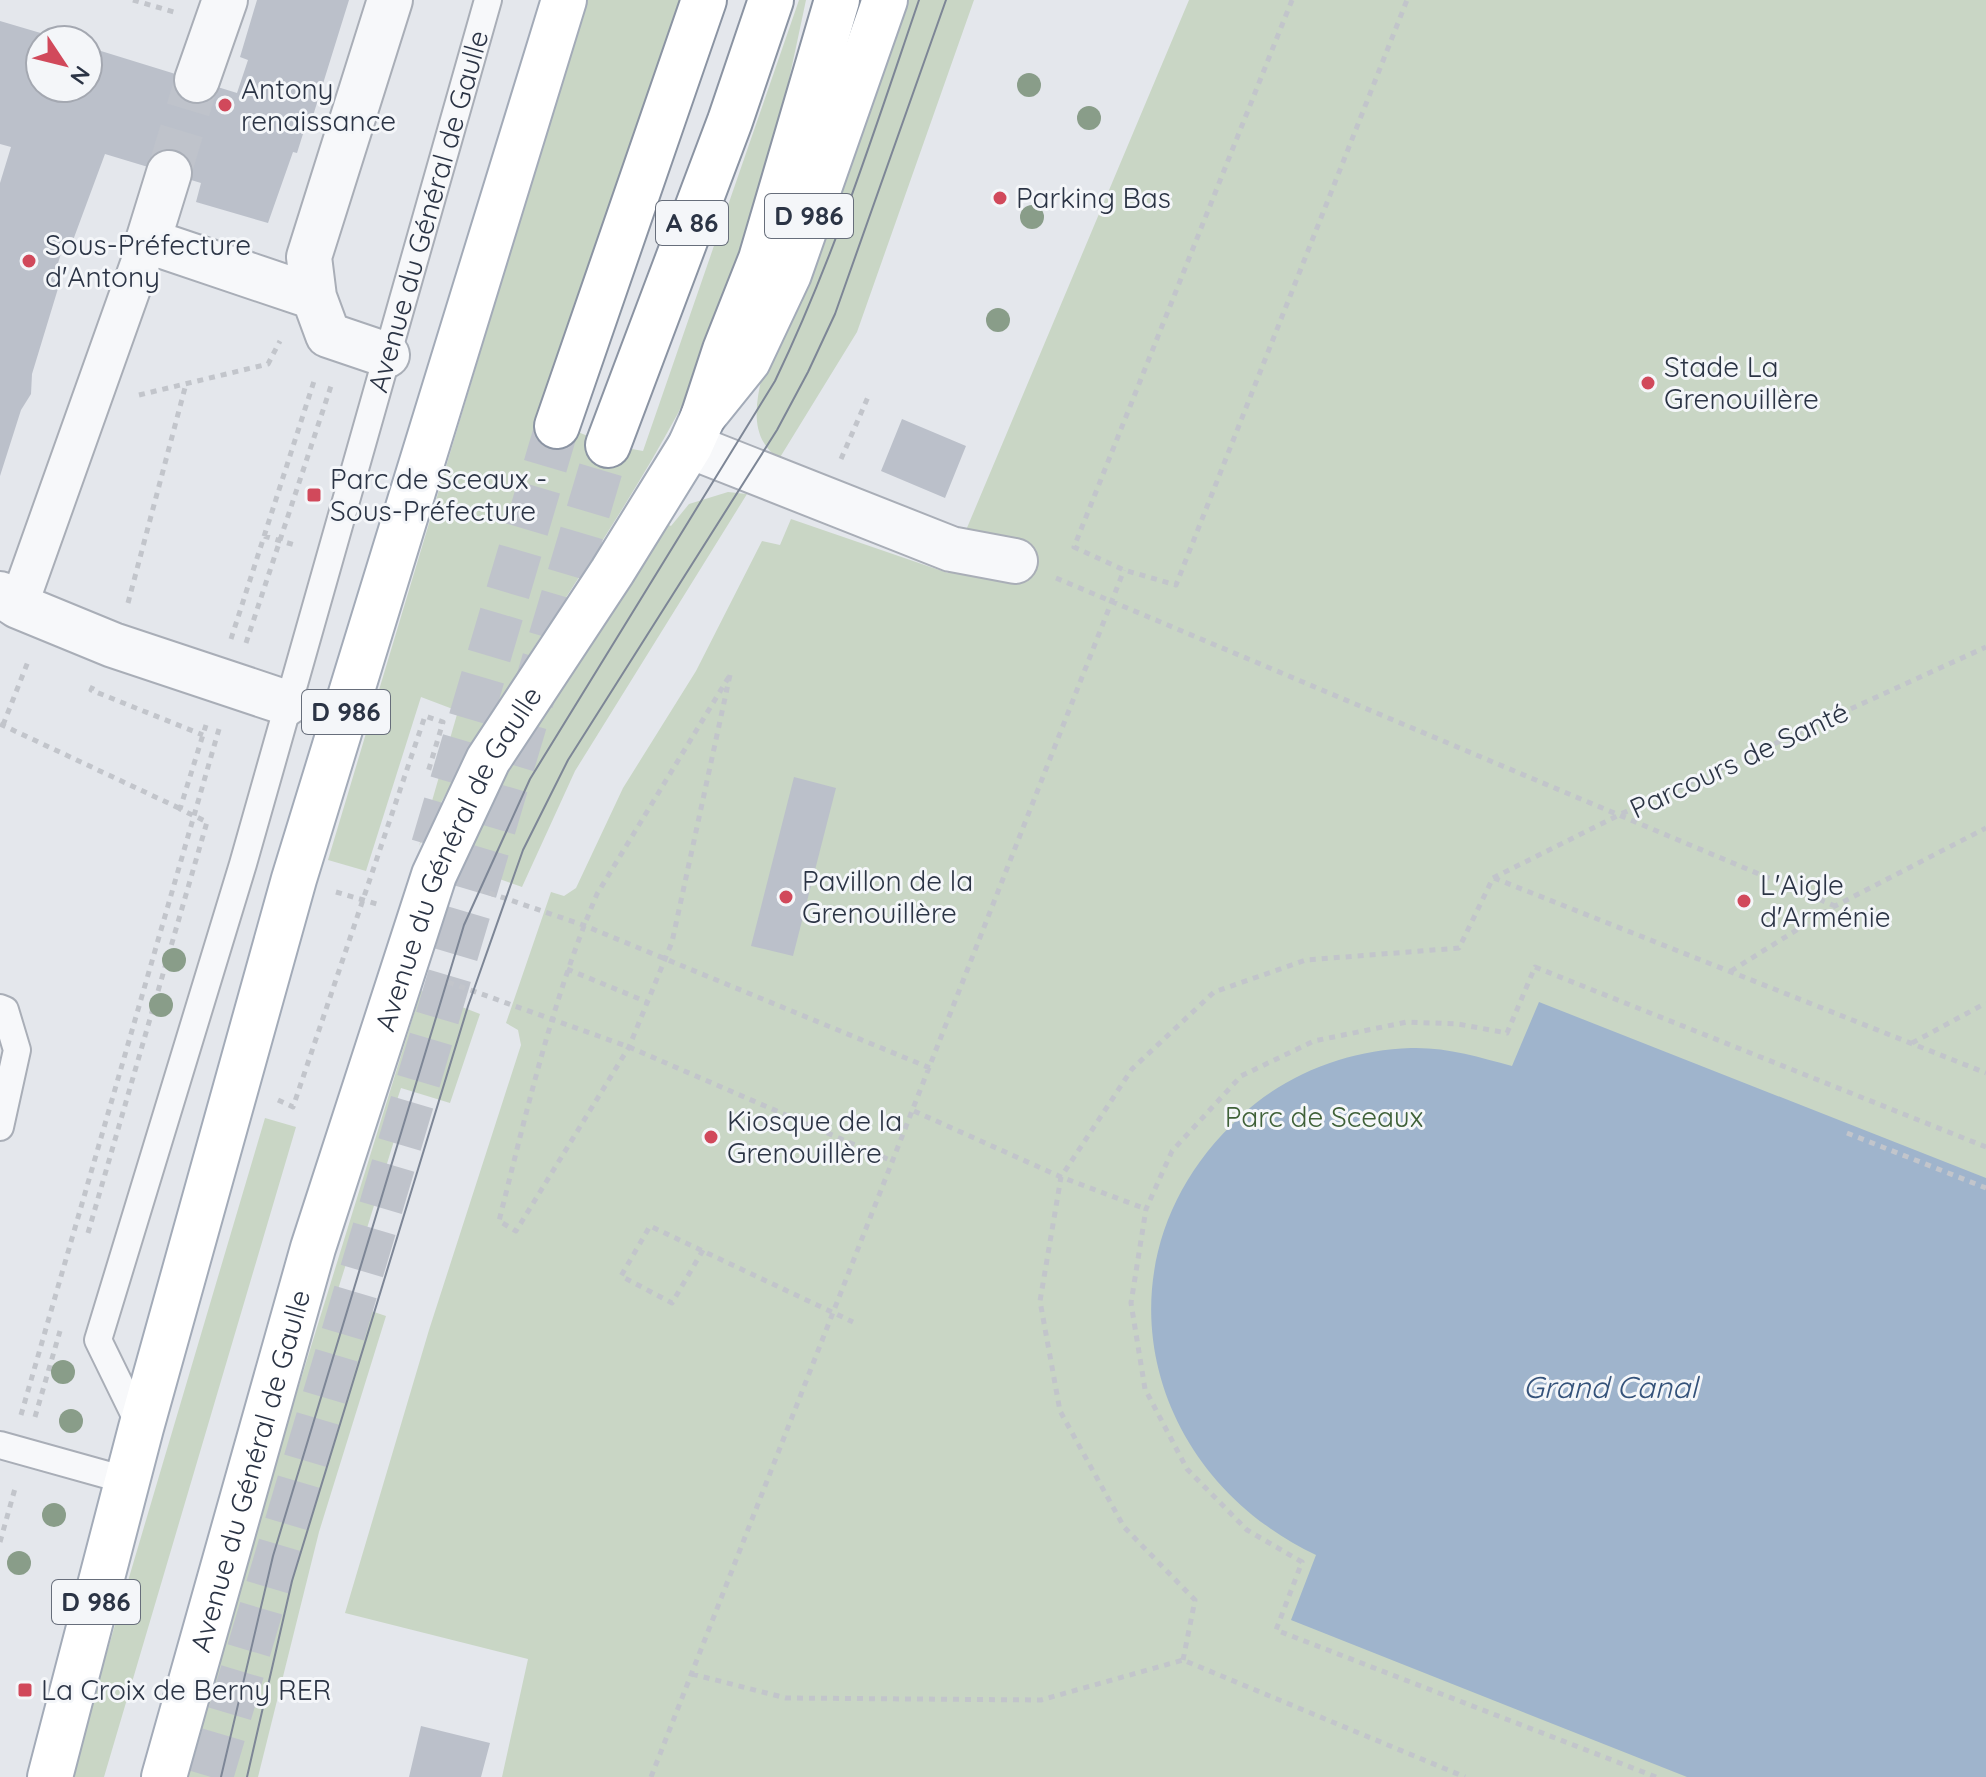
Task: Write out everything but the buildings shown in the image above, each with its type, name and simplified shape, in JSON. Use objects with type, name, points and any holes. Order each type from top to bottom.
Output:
[{"type":"main road","name":"D 986","points":[[50,1777],[141,1428],[299,864],[564,0]]},
{"type":"main road","name":"A 86","points":[[557,426],[704,0]]},
{"type":"main road","name":"A 86","points":[[608,445],[730,121],[771,0]]},
{"type":"main road","points":[[697,431],[761,259],[837,0]]},
{"type":"main road","name":"Avenue du Général de Gaulle","points":[[164,1777],[313,1248],[434,875],[488,760],[697,431],[748,361],[789,274],[885,0]]},
{"type":"street","points":[[197,80],[225,0]]},
{"type":"street","points":[[315,309],[309,257],[390,0]]},
{"type":"street","points":[[169,173],[90,407],[9,600],[113,645],[287,703]]},
{"type":"street","points":[[148,241],[315,309],[387,355]]},
{"type":"street","points":[[697,431],[823,500],[951,549],[1015,561]]},
{"type":"lane","name":"Avenue du Général de Gaulle","points":[[141,1428],[98,1340],[243,864],[488,0]]},
{"type":"lane","points":[[0,1008],[5,1010],[17,1050],[0,1127]]},
{"type":"lane","points":[[12,1449],[129,1481]]},
{"type":"path","points":[[1292,0],[1074,547],[1124,570],[1176,585],[1407,0]]},
{"type":"path","points":[[90,407],[268,364],[315,309]]},
{"type":"path","points":[[0,1542],[12,1449],[193,815],[315,309]]},
{"type":"path","points":[[180,809],[332,380]]},
{"type":"path","points":[[129,601],[186,384]]},
{"type":"path","points":[[823,500],[868,397]]},
{"type":"path","points":[[1015,561],[1835,906]]},
{"type":"path","points":[[651,1777],[1124,570]]},
{"type":"path","name":"Parcours de Santé","points":[[1493,878],[1621,814],[1986,647]]},
{"type":"path","points":[[29,657],[1,725],[207,822]]},
{"type":"path","points":[[730,675],[665,960],[629,1047],[516,1231],[499,1221],[550,1016],[583,925],[597,894],[730,675]]},
{"type":"path","points":[[281,1086],[278,1101],[293,1107],[425,716],[443,722],[426,778]]},
{"type":"path","points":[[180,809],[207,822]]},
{"type":"path","points":[[85,1242],[207,822]]},
{"type":"path","points":[[1731,971],[1835,906],[1985,829]]},
{"type":"path","points":[[1183,1660],[1195,1600],[1124,1527],[1060,1411],[1040,1301],[1061,1177],[1132,1069],[1214,992],[1306,960],[1459,948],[1493,878],[1986,1073]]},
{"type":"path","points":[[470,887],[583,925],[930,1068]]},
{"type":"path","points":[[326,889],[365,900]]},
{"type":"path","points":[[1656,1777],[1276,1630],[1302,1562],[1247,1530],[1187,1469],[1145,1389],[1131,1303],[1146,1209],[1172,1151],[1241,1076],[1314,1041],[1407,1022],[1458,1024],[1507,1033],[1535,967],[1986,1147]]},
{"type":"path","points":[[567,969],[647,1002]]},
{"type":"path","points":[[440,979],[550,1016],[629,1047],[892,1161]]},
{"type":"path","points":[[1912,1043],[1986,1003]]},
{"type":"path","points":[[914,1111],[1061,1177],[1146,1209]]},
{"type":"path","points":[[1847,1133],[1986,1188]]},
{"type":"path","points":[[703,1250],[672,1303],[621,1276],[650,1226],[703,1250],[853,1322]]},
{"type":"path","points":[[12,1449],[63,1317]]},
{"type":"path","points":[[692,1674],[786,1698],[1041,1700],[1183,1660],[1465,1777]]},
{"type":"green space","points":[[586,0],[683,0],[536,415],[610,445],[643,451],[799,0],[806,0],[757,212],[723,314],[677,415],[613,524],[479,736],[419,846],[458,711],[421,697],[366,871],[328,860]]},
{"type":"green space","points":[[897,0],[974,0],[857,332],[779,459],[763,442],[759,432],[757,410],[762,376]]},
{"type":"green space","name":"Parc de Sceaux","points":[[1189,0],[1986,0],[1986,1777],[502,1777],[528,1659],[345,1613],[429,1330],[521,1045],[518,1030],[506,1023],[551,892],[564,896],[576,888],[623,788],[696,671],[762,541],[780,545],[791,519],[948,573]]},
{"type":"green space","points":[[728,492],[747,494],[575,771],[522,887],[463,866],[499,787],[667,524],[671,526],[689,504]]},
{"type":"green space","points":[[421,991],[480,1014],[450,1103],[401,1088],[389,1124],[398,1128],[355,1267],[346,1264],[335,1299],[386,1316],[319,1532],[258,1777],[185,1777],[241,1573]]},
{"type":"green space","points":[[265,1118],[296,1127],[104,1777],[70,1777]]},
{"type":"water","name":"Grand Canal","points":[[1539,1002],[1986,1178],[1986,1777],[1687,1777],[1291,1620],[1316,1555],[1256,1518],[1208,1470],[1175,1415],[1156,1355],[1152,1293],[1164,1231],[1194,1171],[1241,1116],[1278,1088],[1342,1059],[1388,1050],[1437,1049],[1512,1066]]},
{"type":"tunnel","points":[[169,173],[197,80]]},
{"type":"tunnel","points":[[433,846],[557,426]]},
{"type":"tunnel","points":[[211,1777],[608,445]]},
{"type":"tram line","points":[[221,1777],[273,1556],[464,925],[530,779],[775,381],[835,240],[919,0]]},
{"type":"tram line","points":[[247,1777],[292,1581],[468,1006],[523,850],[568,760],[777,430],[808,372],[835,314],[946,0]]},
{"type":"place","name":"Antony renaissance","points":[[225,105]]},
{"type":"place","name":"Parking Bas","points":[[1000,198]]},
{"type":"place","name":"Sous-Préfecture d'Antony","points":[[29,261]]},
{"type":"place","name":"Stade La Grenouillère","points":[[1648,383]]},
{"type":"place","name":"Parc de Sceaux - Sous-Préfecture","points":[[314,495]]},
{"type":"place","name":"Pavillon de la Grenouillère","points":[[786,897]]},
{"type":"place","name":"L'Aigle d'Arménie","points":[[1744,901]]},
{"type":"place","name":"Kiosque de la Grenouillère","points":[[711,1137]]},
{"type":"place","name":"La Croix de Berny RER","points":[[25,1690]]}]
